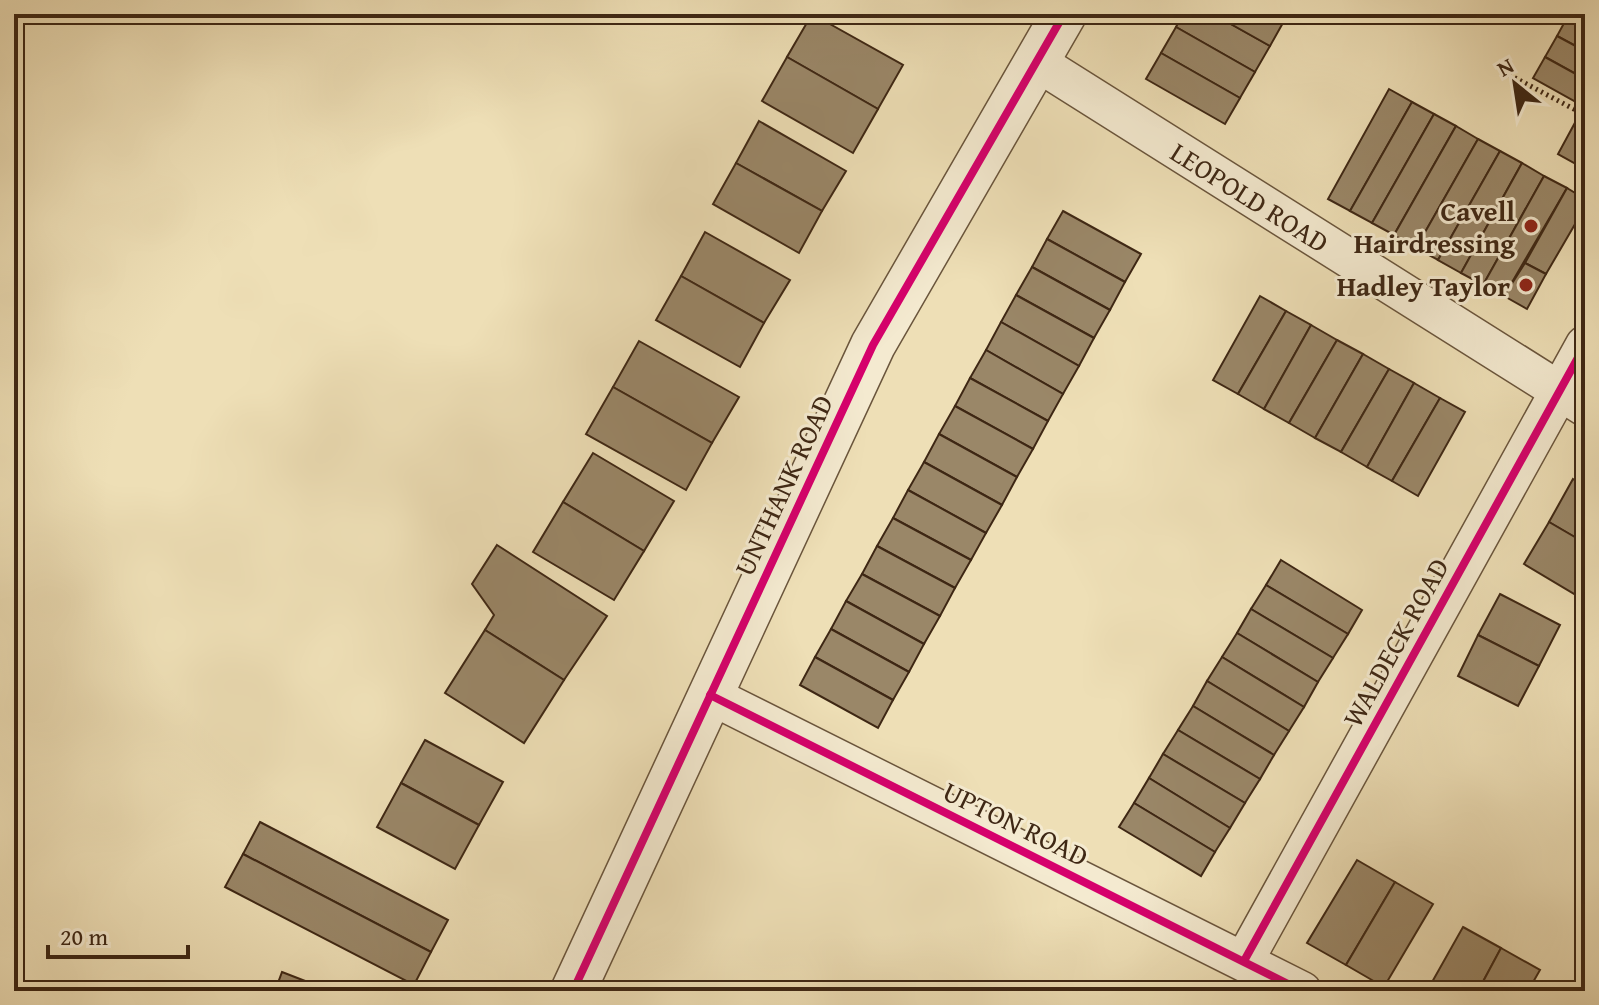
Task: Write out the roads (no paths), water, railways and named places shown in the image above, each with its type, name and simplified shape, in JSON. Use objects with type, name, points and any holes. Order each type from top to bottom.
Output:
[{"type":"street","name":"UNTHANK ROAD","points":[[573,991],[873,345],[1064,14]]},
{"type":"street","name":"LEOPOLD ROAD","points":[[1037,62],[1572,400]]},
{"type":"street","name":"WALDECK ROAD","points":[[1244,961],[1572,400],[1585,345]]},
{"type":"street","name":"UPTON ROAD","points":[[710,695],[1302,991]]},
{"type":"place","name":"Cavell Hairdressing","points":[[1531,226]]},
{"type":"place","name":"Hadley Taylor","points":[[1526,285]]}]
